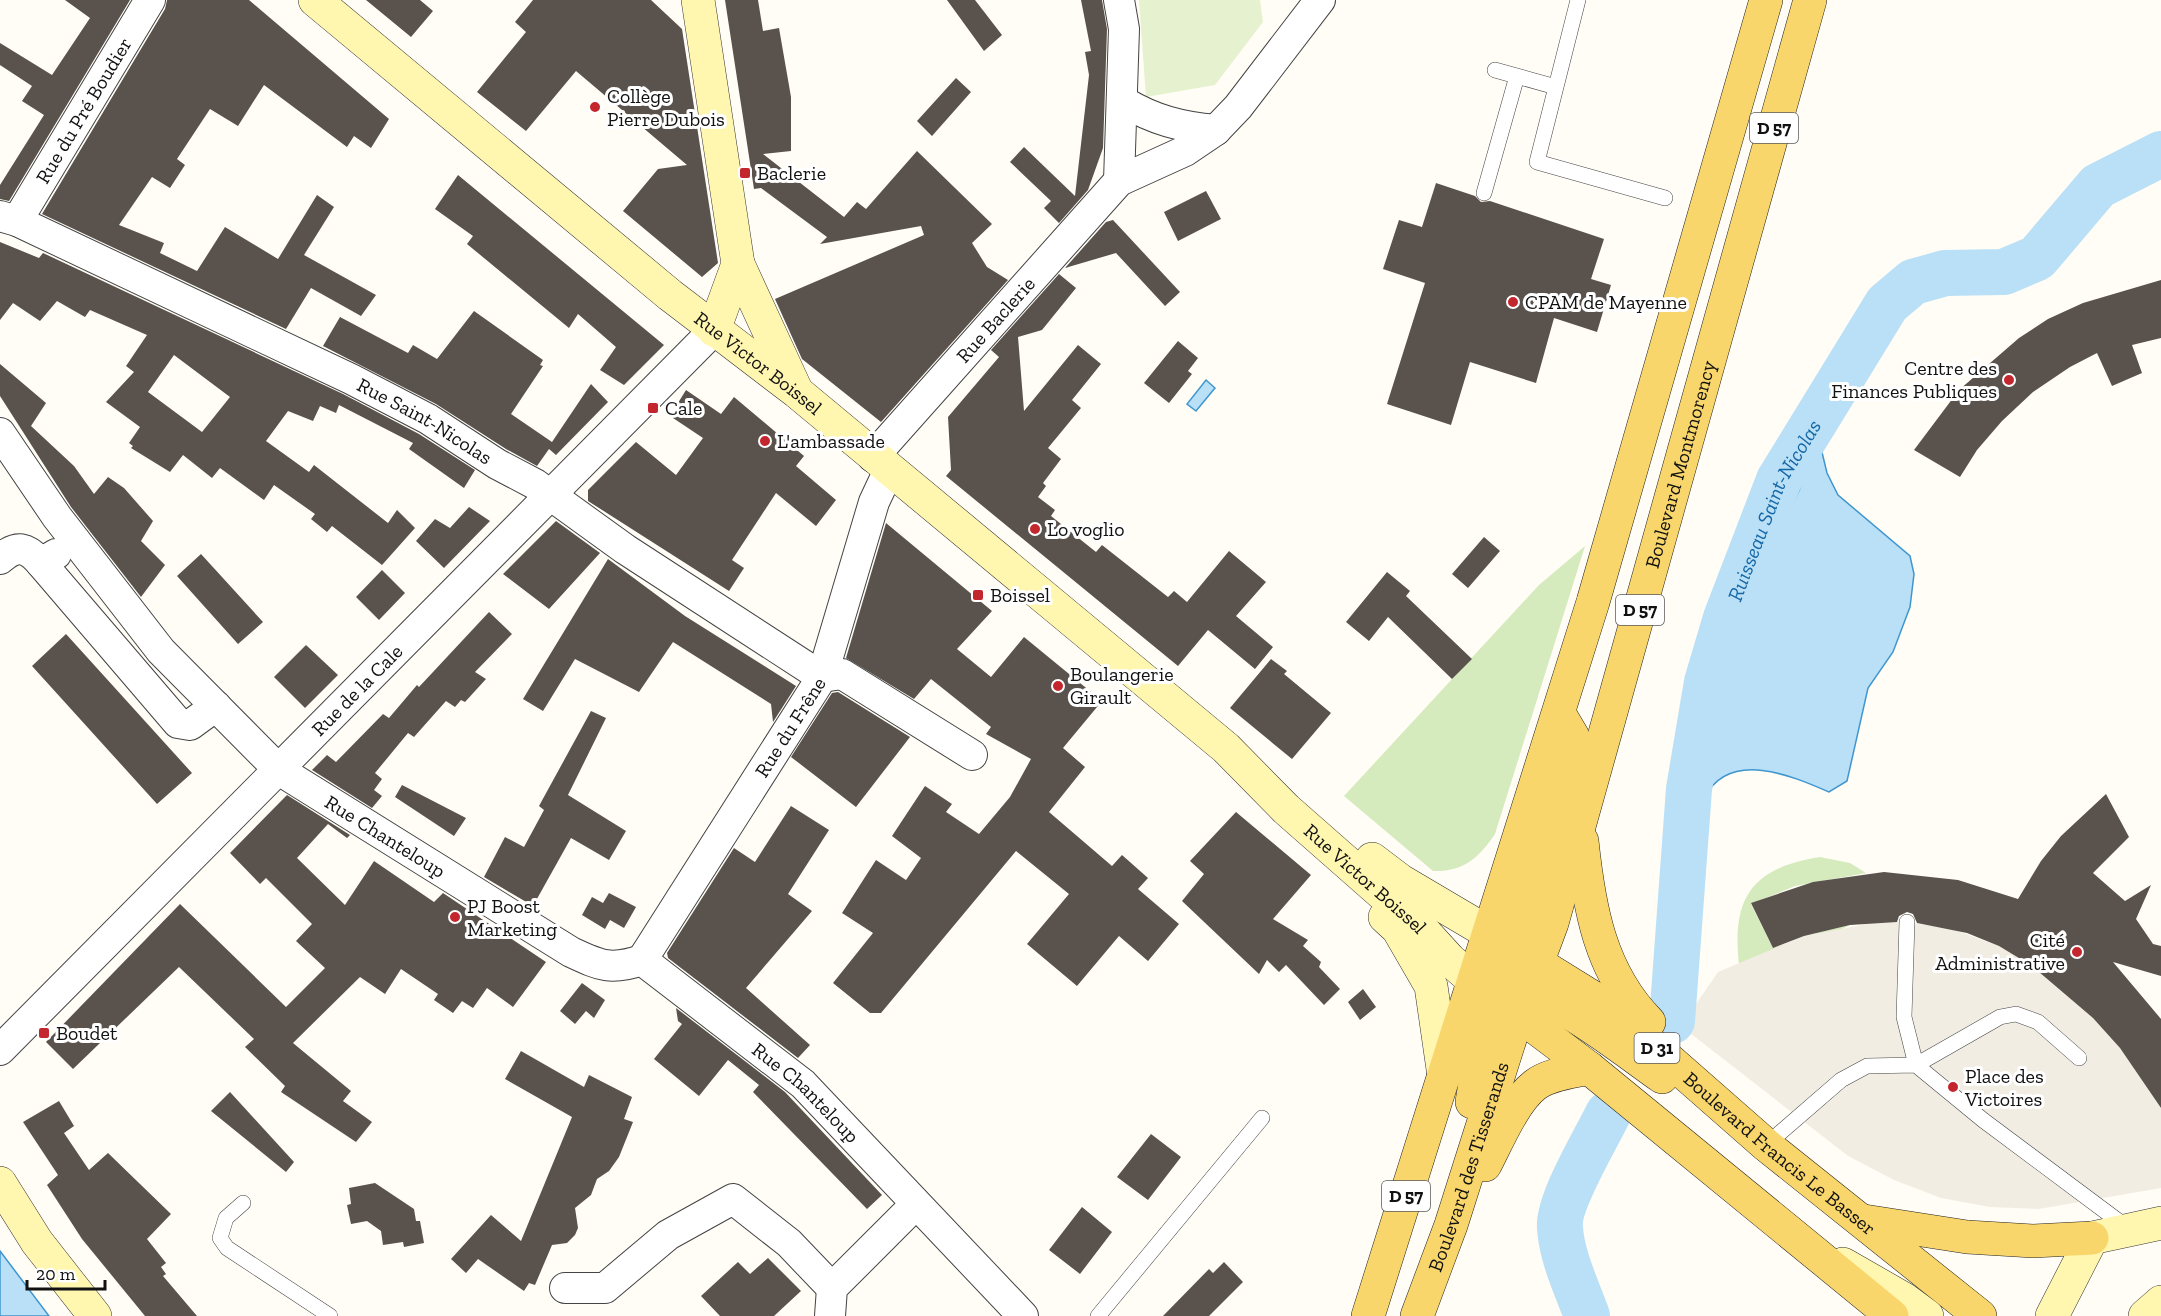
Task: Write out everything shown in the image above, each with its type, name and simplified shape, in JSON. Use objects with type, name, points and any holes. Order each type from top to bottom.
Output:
[{"type":"main road","name":"Rue Victor Boissel","points":[[315,0],[714,330],[796,392],[1148,682],[1254,774],[1286,809],[1419,926],[1450,960],[1508,977]]},
{"type":"main road","points":[[698,0],[738,264],[796,392]]},
{"type":"main road","name":"D 57","points":[[1368,1316],[1444,1076],[1508,977],[1557,710],[1593,602],[1766,0]]},
{"type":"main road","name":"Boulevard Montmorency","points":[[1508,977],[1580,824],[1810,0]]},
{"type":"main road","points":[[714,330],[738,264]]},
{"type":"main road","name":"Rue Victor Boissel","points":[[1254,774],[1294,797],[1401,881],[1508,977]]},
{"type":"main road","points":[[1254,774],[1276,818],[1398,929],[1431,986],[1444,1076]]},
{"type":"main road","points":[[1580,824],[1588,897],[1599,940],[1624,994],[1766,1145]]},
{"type":"main road","points":[[1508,977],[1584,1024],[1766,1145]]},
{"type":"main road","points":[[1508,977],[1589,1068],[1892,1316]]},
{"type":"main road","points":[[1451,1225],[1480,1053],[1508,977]]},
{"type":"main road","points":[[1451,1225],[1526,1095],[1535,1086],[1548,1079],[1589,1068]]},
{"type":"main road","name":"Boulevard Francis Le Basser","points":[[1766,1145],[1980,1316]]},
{"type":"main road","points":[[0,1183],[37,1242],[95,1316]]},
{"type":"main road","points":[[1862,1220],[1967,1237],[2034,1241],[2092,1238],[2146,1226]]},
{"type":"main road","name":"Boulevard des Tisserands","points":[[1417,1316],[1451,1225]]},
{"type":"main road","points":[[1795,1236],[1904,1299],[1927,1316]]},
{"type":"main road","points":[[2052,1316],[2092,1238]]},
{"type":"main road","points":[[2145,1316],[2161,1302]]},
{"type":"street","name":"Rue du Pré Boudier","points":[[8,218],[150,0]]},
{"type":"street","points":[[1119,0],[1136,109],[1119,181]]},
{"type":"street","name":"Rue Baclerie","points":[[881,464],[1119,181],[1185,151],[1216,130],[1238,107],[1320,0]]},
{"type":"street","points":[[1136,109],[1191,128],[1216,130]]},
{"type":"street","points":[[1136,109],[1152,133],[1151,166]]},
{"type":"street","name":"Rue Saint-Nicolas","points":[[8,218],[351,379],[428,419],[550,495],[625,549],[822,677]]},
{"type":"street","name":"Rue de la Cale","points":[[0,1050],[714,330]]},
{"type":"street","name":"Rue Chanteloup","points":[[0,433],[75,540],[161,651],[279,770],[571,952],[603,966],[623,966],[642,960],[803,1084],[1023,1316]]},
{"type":"street","name":"Rue du Frêne","points":[[642,960],[822,677],[874,502],[881,464]]},
{"type":"street","points":[[41,563],[75,540]]},
{"type":"street","points":[[0,559],[10,549],[22,547],[32,552],[178,723],[190,725],[216,706]]},
{"type":"street","points":[[112,646],[139,623]]},
{"type":"street","points":[[822,677],[842,674],[972,755]]},
{"type":"street","points":[[565,1288],[605,1288],[668,1235],[733,1199],[789,1243],[831,1302],[916,1204]]},
{"type":"lane","points":[[1578,0],[1537,162],[1665,198]]},
{"type":"lane","points":[[1495,70],[1556,87]]},
{"type":"lane","points":[[1484,193],[1517,76]]},
{"type":"lane","points":[[1907,922],[1904,1017],[1916,1065],[1983,1120],[2146,1226]]},
{"type":"lane","points":[[1766,1145],[1841,1080],[1867,1066],[1916,1065],[2000,1017],[2016,1014],[2038,1022],[2079,1058]]},
{"type":"lane","points":[[1098,1316],[1262,1118]]},
{"type":"lane","points":[[243,1203],[226,1218],[220,1238],[227,1248],[330,1316]]},
{"type":"green space","points":[[1139,0],[1260,0],[1263,22],[1215,85],[1146,97]]},
{"type":"green space","points":[[1585,546],[1495,834],[1483,850],[1469,862],[1453,869],[1433,871],[1344,796],[1539,585]]},
{"type":"green space","points":[[1820,857],[1850,863],[1866,873],[1795,886],[1751,904],[1773,948],[1820,932],[1850,925],[1741,980],[1738,932],[1747,896],[1758,882],[1773,871]]},
{"type":"shaded area","name":"Place des Victoires","points":[[1878,922],[1907,922],[1952,929],[1999,946],[2032,966],[2093,1018],[2120,1048],[2161,1108],[2161,1188],[2039,1209],[1990,1207],[1941,1198],[1894,1180],[1848,1156],[1681,1026],[1718,972],[1804,936]]},
{"type":"water","points":[[1206,380],[1215,388],[1196,411],[1187,404]]},
{"type":"water","points":[[1820,444],[1827,473],[1838,495],[1910,556],[1914,574],[1910,607],[1893,652],[1868,688],[1847,781],[1829,792],[1780,774],[1762,770],[1745,770],[1730,774],[1716,782],[1705,797],[1715,687],[1720,666]]},
{"type":"water","points":[[0,1251],[49,1316],[0,1316]]},
{"type":"building","points":[[65,0],[130,0],[9,201],[0,199],[0,185],[44,115],[22,101],[32,86],[0,65],[0,43],[52,75],[90,18]]},
{"type":"building","points":[[167,0],[249,0],[389,119],[371,148],[354,136],[347,147],[264,85],[238,126],[210,109],[177,159],[185,165],[170,188],[152,177],[119,225],[164,243],[160,253],[197,271],[225,227],[278,259],[317,195],[334,207],[304,255],[376,295],[361,316],[311,288],[286,329],[42,214],[165,9]]},
{"type":"building","points":[[366,0],[420,0],[433,11],[411,37]]},
{"type":"building","points":[[533,0],[651,0],[682,29],[718,263],[702,277],[623,211],[658,169],[687,165],[576,71],[526,131],[477,92],[526,32],[515,22]]},
{"type":"building","points":[[725,0],[758,0],[763,31],[779,28],[791,97],[791,151],[763,154],[844,217],[857,202],[866,209],[917,151],[992,224],[972,243],[987,267],[1008,280],[881,422],[802,359],[775,299],[924,235],[921,226],[820,244],[827,237],[761,188],[754,189]]},
{"type":"building","points":[[947,0],[975,0],[1002,35],[984,51]]},
{"type":"building","points":[[1081,0],[1102,0],[1107,29],[1103,148],[1088,190],[1059,223],[1044,208],[1051,201],[1010,162],[1024,147],[1075,196],[1089,75],[1085,52],[1091,51]]},
{"type":"building","points":[[956,78],[971,92],[932,136],[917,121]]},
{"type":"building","points":[[458,175],[664,345],[624,385],[600,370],[616,347],[578,314],[569,328],[467,244],[473,236],[435,209]]},
{"type":"building","name":"CPAM de Mayenne","points":[[1436,183],[1475,196],[1481,202],[1490,201],[1604,239],[1591,279],[1611,285],[1597,332],[1554,318],[1536,383],[1470,362],[1451,425],[1387,404],[1425,283],[1383,269],[1399,220],[1422,227]]},
{"type":"building","points":[[1206,191],[1221,219],[1178,241],[1164,212]]},
{"type":"building","points":[[1113,220],[1180,292],[1165,306],[1116,253],[1065,268],[1106,222]]},
{"type":"building","points":[[0,242],[39,258],[43,253],[343,394],[419,434],[475,470],[464,488],[409,449],[413,443],[339,405],[336,413],[320,406],[313,421],[288,411],[266,441],[309,472],[314,465],[388,523],[397,510],[415,528],[382,565],[332,526],[327,532],[311,519],[315,514],[274,485],[264,500],[220,468],[212,478],[183,455],[170,472],[131,448],[133,446],[129,443],[140,427],[106,402],[134,372],[126,366],[147,335],[90,310],[85,317],[57,301],[40,321],[13,303],[0,320]],"holes":[[[174,355],[230,397],[202,432],[148,392]]]},
{"type":"building","points":[[1059,274],[1076,288],[1042,330],[1018,337],[1024,411],[1078,345],[1101,364],[1072,400],[1081,408],[1048,448],[1061,459],[1043,483],[1046,486],[1038,497],[1055,510],[1051,516],[1096,552],[1102,545],[1168,597],[1174,591],[1187,602],[1229,551],[1266,582],[1236,616],[1273,647],[1255,669],[1208,630],[1178,666],[946,476],[951,470],[948,417],[999,357],[991,350]]},
{"type":"building","name":"Centre des Finances Publiques","points":[[2161,280],[2161,338],[2132,345],[2142,373],[2112,386],[2097,353],[2070,367],[2033,392],[2002,421],[1977,450],[1960,477],[1914,450],[1959,390],[2019,338],[2048,319],[2083,303]]},
{"type":"building","points":[[474,311],[543,360],[540,365],[543,366],[511,414],[552,442],[591,384],[608,402],[556,455],[549,449],[537,466],[436,404],[323,346],[340,317],[408,353],[413,345],[437,359]]},
{"type":"building","points":[[1178,341],[1198,358],[1188,371],[1192,374],[1169,403],[1144,383]]},
{"type":"building","points":[[0,364],[46,403],[31,426],[74,466],[94,494],[108,477],[124,488],[153,521],[141,541],[165,565],[141,597],[71,507],[0,396]]},
{"type":"building","points":[[686,390],[721,414],[734,397],[804,456],[796,466],[836,500],[816,526],[776,493],[732,560],[744,568],[729,591],[588,501],[588,490],[636,442],[676,475],[703,438],[670,416]]},
{"type":"building","points":[[469,507],[490,521],[444,568],[416,541],[435,519],[450,528]]},
{"type":"building","points":[[556,521],[600,553],[549,609],[503,574]]},
{"type":"building","points":[[886,523],[992,611],[957,649],[991,677],[1024,637],[1102,701],[1063,748],[1085,767],[1049,812],[1112,866],[1122,855],[1148,878],[1138,889],[1179,924],[1148,961],[1119,936],[1077,986],[1027,944],[1069,894],[1016,851],[881,1013],[870,1013],[833,983],[873,933],[842,913],[876,860],[906,880],[921,858],[892,836],[925,786],[952,804],[946,812],[979,834],[1010,797],[1031,759],[986,734],[991,727],[931,679],[914,699],[846,658]]},
{"type":"building","points":[[1484,537],[1500,551],[1468,588],[1452,574]]},
{"type":"building","points":[[201,554],[263,622],[238,644],[177,576]]},
{"type":"building","points":[[608,559],[685,616],[796,686],[766,733],[773,722],[771,704],[673,642],[639,692],[575,659],[543,711],[523,699]]},
{"type":"building","points":[[382,570],[405,593],[379,620],[356,597]]},
{"type":"building","points":[[1387,572],[1410,591],[1406,596],[1472,659],[1452,679],[1388,617],[1369,641],[1346,622]]},
{"type":"building","points":[[489,612],[512,634],[475,672],[486,679],[465,702],[461,700],[455,707],[446,701],[414,737],[408,733],[375,773],[382,779],[374,790],[382,796],[372,808],[312,770],[327,755],[336,762],[383,714],[389,718],[417,685],[419,687]]},
{"type":"building","points":[[66,634],[192,773],[157,804],[32,666]]},
{"type":"building","points":[[306,645],[338,675],[305,708],[274,677]]},
{"type":"building","points":[[1271,659],[1287,671],[1284,674],[1331,713],[1292,759],[1230,708]]},
{"type":"building","points":[[838,692],[910,737],[856,807],[791,757],[832,693]]},
{"type":"building","points":[[591,711],[606,718],[568,795],[626,831],[609,860],[571,838],[533,906],[484,877],[505,837],[524,847],[544,810],[539,806]]},
{"type":"building","points":[[402,785],[466,818],[454,836],[395,797]]},
{"type":"building","name":"Cité Administrative","points":[[2106,794],[2129,837],[2093,873],[2125,901],[2151,885],[2136,919],[2153,944],[2161,946],[2161,976],[2113,962],[2161,1019],[2161,1108],[2120,1048],[2093,1018],[2032,966],[1999,946],[1967,933],[1917,923],[1913,914],[1907,912],[1899,916],[1897,922],[1850,925],[1804,936],[1773,948],[1751,903],[1813,882],[1884,872],[1958,880],[2018,899],[2041,861],[2061,836]]},
{"type":"building","points":[[287,795],[350,835],[347,838],[328,824],[297,858],[345,905],[374,861],[434,902],[443,893],[546,962],[513,1007],[487,988],[473,1008],[462,1001],[453,1013],[434,1000],[438,994],[401,969],[385,994],[360,977],[293,1043],[351,1091],[343,1101],[372,1122],[356,1142],[281,1092],[285,1086],[245,1047],[254,1039],[179,967],[73,1069],[46,1042],[180,904],[286,1007],[325,968],[296,941],[312,924],[266,878],[260,884],[230,853]]},
{"type":"building","points":[[791,806],[829,830],[788,894],[812,911],[746,988],[810,1045],[798,1058],[668,958],[667,953],[734,848],[755,862]]},
{"type":"building","points":[[1236,812],[1311,875],[1273,919],[1308,940],[1303,946],[1321,962],[1319,967],[1340,989],[1324,1005],[1286,965],[1279,972],[1267,960],[1259,974],[1182,901],[1204,874],[1190,861]]},
{"type":"building","points":[[609,893],[636,907],[624,928],[610,920],[605,929],[582,915],[592,897],[603,903]]},
{"type":"building","points":[[582,983],[605,1000],[594,1018],[586,1011],[575,1024],[560,1011]]},
{"type":"building","points":[[1363,989],[1376,1007],[1360,1020],[1348,1002]]},
{"type":"building","points":[[676,1008],[785,1092],[882,1195],[867,1209],[753,1092],[759,1085],[728,1060],[699,1096],[654,1059],[682,1024],[678,1021]]},
{"type":"building","points":[[521,1051],[584,1087],[589,1075],[632,1097],[624,1119],[633,1122],[619,1157],[609,1171],[597,1179],[591,1195],[575,1208],[578,1228],[575,1235],[567,1243],[552,1245],[535,1285],[529,1283],[524,1291],[478,1259],[466,1273],[451,1259],[491,1215],[521,1241],[572,1117],[505,1079]]},
{"type":"building","points":[[230,1092],[294,1162],[286,1172],[211,1111]]},
{"type":"building","points":[[59,1101],[74,1126],[64,1133],[89,1170],[108,1153],[171,1214],[147,1239],[166,1263],[161,1267],[166,1274],[163,1276],[197,1316],[145,1316],[82,1239],[47,1185],[58,1175],[23,1122]]},
{"type":"building","points":[[1151,1134],[1181,1157],[1148,1200],[1117,1177]]},
{"type":"building","points":[[375,1183],[414,1209],[416,1221],[420,1221],[424,1243],[404,1247],[403,1242],[383,1245],[381,1231],[367,1221],[351,1224],[347,1205],[351,1204],[349,1188]]},
{"type":"building","points":[[1082,1207],[1112,1232],[1080,1274],[1049,1250]]},
{"type":"building","points":[[768,1258],[801,1291],[774,1316],[720,1316],[701,1296],[738,1262],[750,1274]]},
{"type":"building","points":[[1224,1262],[1243,1282],[1209,1316],[1163,1316],[1209,1269],[1213,1273]]},
{"type":"waterway","name":"Ruisseau Saint-Nicolas","points":[[1672,1021],[1689,789],[1707,682],[1726,618],[1779,480],[1887,304],[1913,282],[1945,273],[2004,272],[2037,258],[2098,186],[2161,154]]},
{"type":"waterway","points":[[1587,1316],[1570,1273],[1561,1239],[1561,1217],[1571,1188],[1608,1114]]},
{"type":"place","name":"Collège Pierre Dubois","points":[[595,107]]},
{"type":"place","name":"Baclerie","points":[[745,173]]},
{"type":"place","name":"CPAM de Mayenne","points":[[1513,302]]},
{"type":"place","name":"Centre des Finances Publiques","points":[[2009,380]]},
{"type":"place","name":"Cale","points":[[653,408]]},
{"type":"place","name":"L'ambassade","points":[[765,441]]},
{"type":"place","name":"Lo voglio","points":[[1035,529]]},
{"type":"place","name":"Boissel","points":[[978,595]]},
{"type":"place","name":"Boulangerie Girault","points":[[1058,686]]},
{"type":"place","name":"PJ Boost Marketing","points":[[455,917]]},
{"type":"place","name":"Cité Administrative","points":[[2077,952]]},
{"type":"place","name":"Boudet","points":[[44,1033]]},
{"type":"place","name":"Place des Victoires","points":[[1953,1087]]}]
